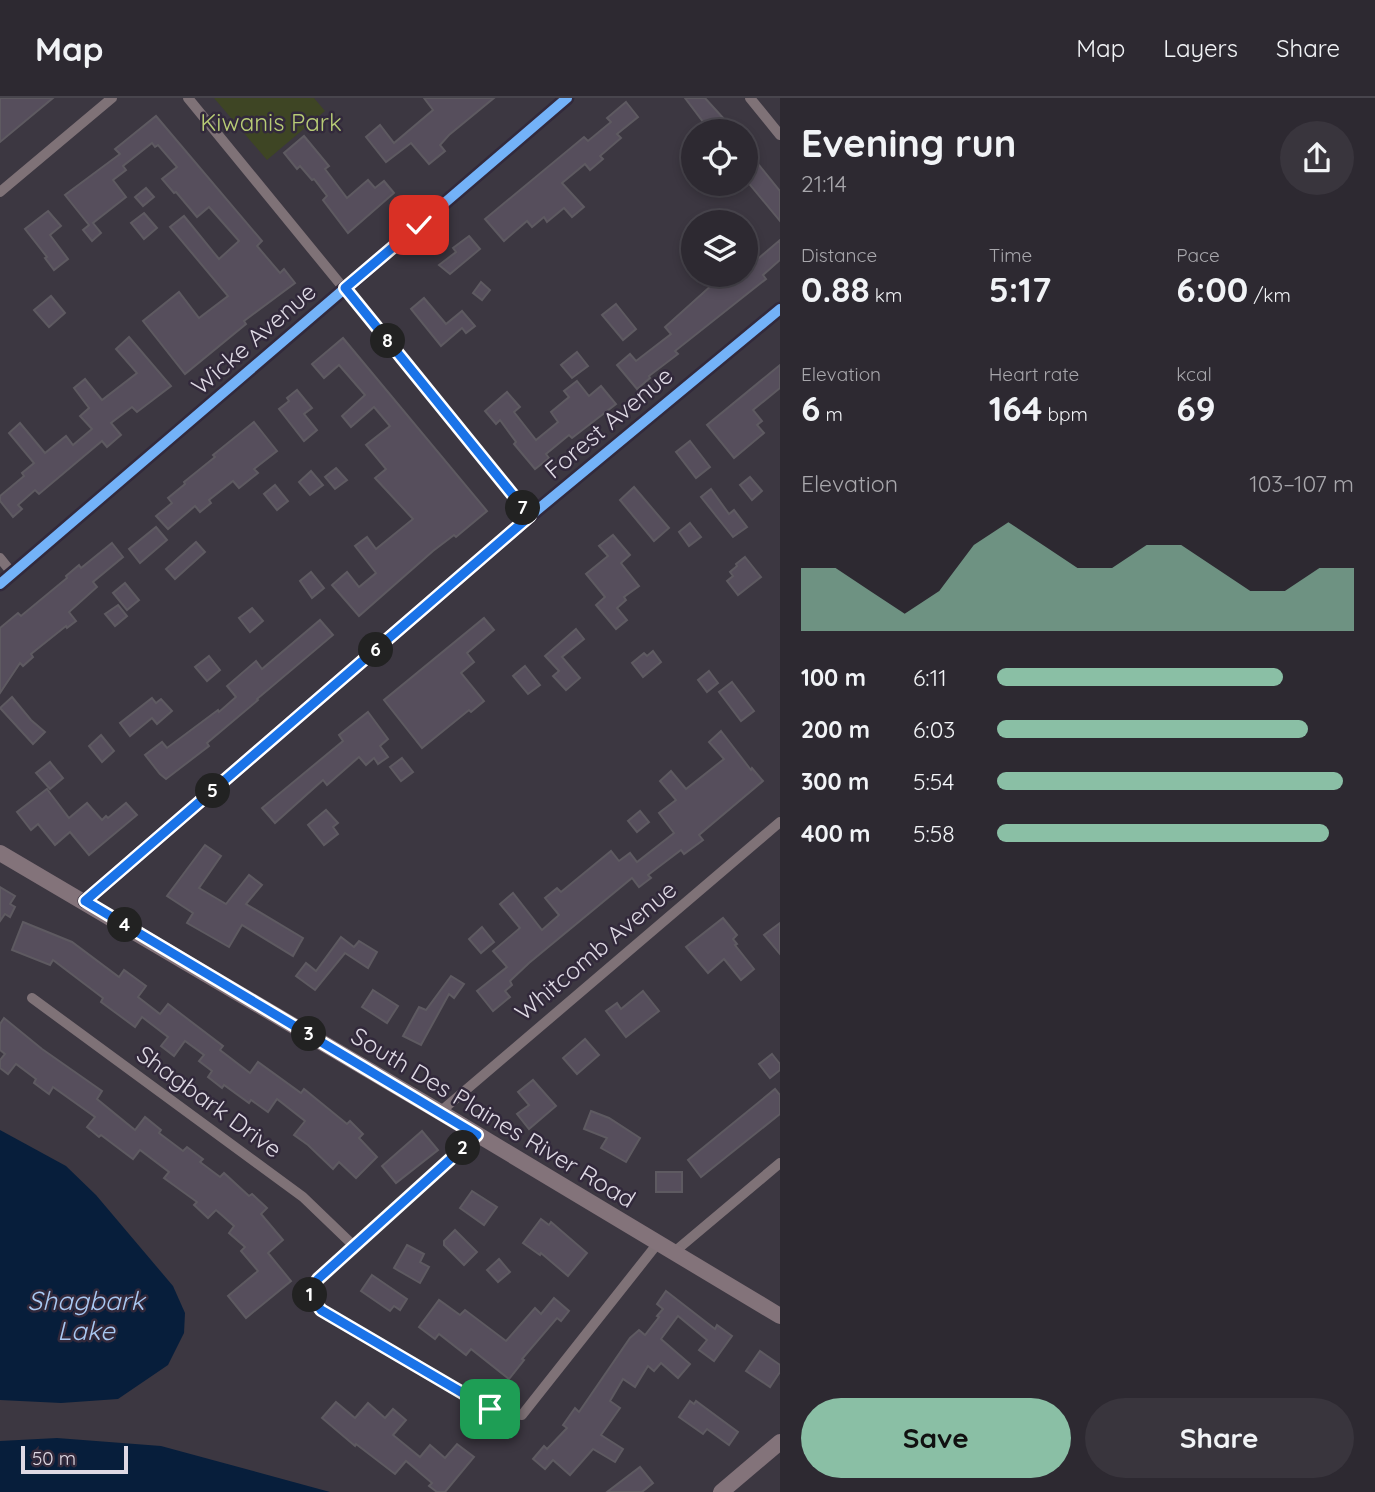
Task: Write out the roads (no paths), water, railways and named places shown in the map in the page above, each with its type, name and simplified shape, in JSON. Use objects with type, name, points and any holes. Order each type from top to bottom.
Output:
[{"type":"main road","name":"South Des Plaines River Road","points":[[0,853],[85,901],[780,1316]]},
{"type":"main road","points":[[721,1492],[780,1442]]},
{"type":"street","points":[[0,192],[112,98]]},
{"type":"street","points":[[188,98],[530,516]]},
{"type":"street","name":"Wicke Avenue","points":[[0,584],[567,98]]},
{"type":"street","points":[[750,98],[780,135]]},
{"type":"street","name":"Forest Avenue","points":[[85,901],[530,516],[780,309]]},
{"type":"street","points":[[0,558],[12,573]]},
{"type":"street","name":"Whitcomb Avenue","points":[[440,1112],[780,822]]},
{"type":"street","name":"Shagbark Drive","points":[[32,998],[303,1197],[355,1247]]},
{"type":"street","points":[[477,1135],[313,1286],[309,1293],[321,1310],[490,1409],[522,1415],[658,1243]]},
{"type":"street","points":[[673,1252],[780,1163]]},
{"type":"water","name":"Shagbark Lake","points":[[0,1130],[66,1166],[96,1195],[173,1286],[185,1313],[184,1333],[168,1365],[118,1399],[61,1403],[0,1400]]},
{"type":"water","points":[[57,1438],[161,1446],[330,1492],[0,1492],[0,1441]]},
{"type":"park label","name":"Kiwanis Park","points":[[271,123]]}]
